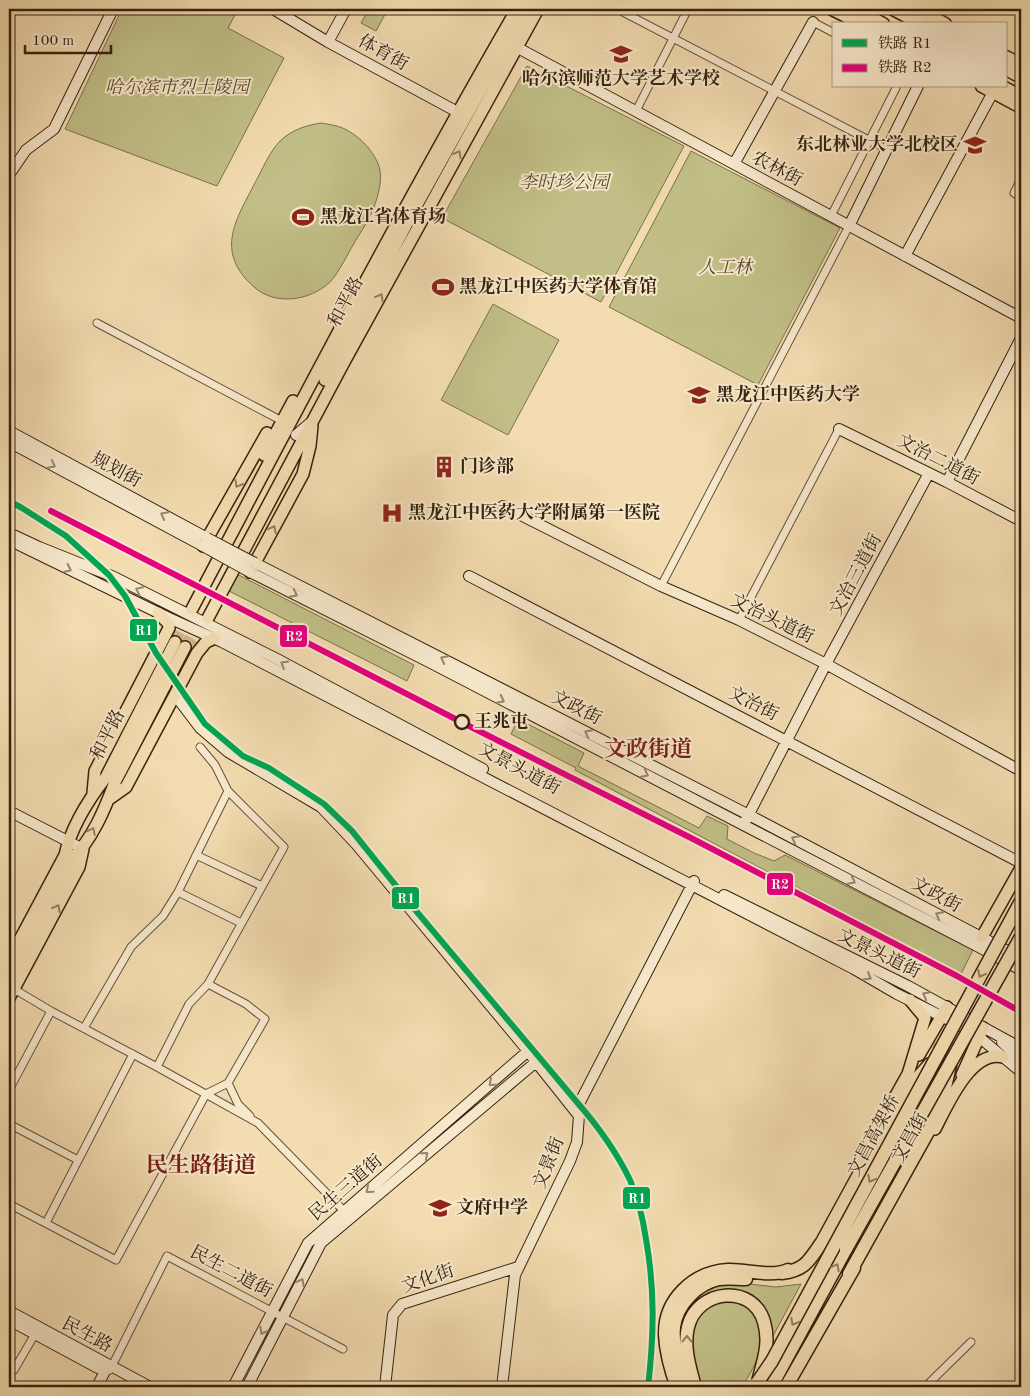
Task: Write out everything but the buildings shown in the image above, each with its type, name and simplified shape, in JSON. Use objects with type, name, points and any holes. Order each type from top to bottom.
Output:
[{"type":"highway","points":[[832,9],[858,22]]},
{"type":"highway","points":[[848,9],[865,22]]},
{"type":"highway","points":[[855,9],[879,22]]},
{"type":"highway","points":[[894,9],[918,22]]},
{"type":"highway","points":[[917,9],[941,22]]},
{"type":"highway","points":[[1008,58],[1021,65]]},
{"type":"highway","points":[[1008,70],[1021,77]]},
{"type":"highway","points":[[992,88],[1021,97]]},
{"type":"highway","points":[[992,88],[1021,107]]},
{"type":"highway","name":"文昌高架桥","points":[[756,1385],[772,1361],[1021,899]]},
{"type":"highway","name":"文昌高架桥","points":[[771,1387],[846,1248],[1021,937]]},
{"type":"highway","points":[[676,1387],[666,1347],[665,1333],[672,1305],[678,1294],[687,1285],[710,1273],[726,1270],[782,1273],[797,1271],[809,1261],[894,1112],[911,1085],[938,1054]]},
{"type":"highway","points":[[861,1256],[942,1100],[951,1062]]},
{"type":"highway","points":[[685,1387],[677,1357],[674,1327],[677,1315],[684,1302],[692,1294],[704,1285],[719,1279],[790,1280],[806,1274],[835,1245]]},
{"type":"highway","name":"文昌街","points":[[786,1387],[861,1256]]},
{"type":"highway","points":[[695,1387],[688,1356],[688,1326],[702,1303],[723,1295],[740,1297],[752,1304],[764,1320],[766,1354],[756,1385]]},
{"type":"main road","points":[[9,175],[26,150],[54,129],[114,9]]},
{"type":"main road","name":"体育街","points":[[273,9],[328,42],[452,109]]},
{"type":"main road","points":[[328,42],[346,9]]},
{"type":"main road","points":[[286,427],[452,109],[508,9]]},
{"type":"main road","name":"和平路","points":[[189,608],[457,113],[516,9]]},
{"type":"main road","name":"和平路","points":[[312,421],[205,616],[286,427],[313,404],[415,208],[526,9]]},
{"type":"main road","points":[[205,542],[272,426],[286,427],[312,421],[538,9]]},
{"type":"main road","points":[[734,164],[813,22]]},
{"type":"main road","name":"农林街","points":[[518,48],[1021,318]]},
{"type":"main road","points":[[848,226],[917,88]]},
{"type":"main road","points":[[905,256],[992,88]]},
{"type":"main road","points":[[947,482],[1021,338]]},
{"type":"main road","points":[[253,567],[302,474],[310,446],[313,404]]},
{"type":"main road","name":"文治二道街","points":[[839,429],[947,482],[1021,522]]},
{"type":"main road","name":"规划街","points":[[9,432],[205,542]]},
{"type":"main road","name":"规划街","points":[[9,442],[205,542]]},
{"type":"main road","name":"文治三道街","points":[[744,825],[826,664],[929,473]]},
{"type":"main road","name":"文治头道街","points":[[503,506],[661,586],[739,620],[826,664],[1021,771]]},
{"type":"main road","name":"文景头道街","points":[[9,533],[109,575],[234,638],[910,1000],[945,1012]]},
{"type":"main road","name":"文景头道街","points":[[9,540],[158,613],[215,638],[945,1012],[973,1032],[981,1032],[1021,1048]]},
{"type":"main road","name":"文政街","points":[[205,542],[744,825],[980,942]]},
{"type":"main road","name":"文政街","points":[[253,567],[749,815],[980,942]]},
{"type":"main road","name":"文治街","points":[[469,576],[788,740],[1021,863]]},
{"type":"main road","points":[[93,793],[95,771],[168,628],[169,624],[158,613]]},
{"type":"main road","points":[[109,799],[126,787],[197,653],[206,642],[215,638]]},
{"type":"main road","points":[[9,960],[65,855],[68,842],[93,793],[180,645],[121,784],[109,799],[83,849],[72,858],[10,989]]},
{"type":"main road","points":[[175,695],[200,728],[228,752],[320,807],[356,844],[528,1051],[579,1116]]},
{"type":"main road","points":[[9,811],[83,849]]},
{"type":"main road","points":[[9,944],[58,852],[68,842]]},
{"type":"main road","points":[[980,942],[1021,868]]},
{"type":"main road","points":[[1014,882],[1012,889],[1014,894],[1021,899]]},
{"type":"main road","name":"文景街","points":[[502,1387],[515,1275],[577,1142],[580,1102],[696,885]]},
{"type":"main road","name":"文景街","points":[[508,1387],[521,1274],[576,1162],[582,1144],[585,1104],[696,885]]},
{"type":"main road","points":[[980,942],[1021,958]]},
{"type":"main road","points":[[980,942],[1021,970]]},
{"type":"main road","points":[[908,1074],[925,1018],[910,1000]]},
{"type":"main road","points":[[821,1239],[887,1109],[945,1012]]},
{"type":"main road","points":[[953,1095],[981,1032]]},
{"type":"main road","name":"文景头道街","points":[[981,1032],[1003,1057],[1021,1072]]},
{"type":"main road","name":"文景头道街","points":[[981,1032],[1001,1041],[1021,1060]]},
{"type":"main road","name":"民生三道街","points":[[233,1387],[308,1243],[528,1051]]},
{"type":"main road","name":"文昌街","points":[[861,1256],[934,1132],[953,1095],[976,1064],[996,1055],[1003,1057]]},
{"type":"main road","name":"民生三道街","points":[[247,1387],[321,1243],[536,1062]]},
{"type":"main road","name":"文化街","points":[[386,1387],[393,1315],[402,1304],[518,1267]]},
{"type":"main road","name":"民生路","points":[[9,1311],[136,1387]]},
{"type":"main road","name":"民生路","points":[[9,1320],[109,1370],[150,1387]]},
{"type":"main road","name":"民生二道街","points":[[97,1387],[109,1370]]},
{"type":"street","points":[[617,9],[886,149]]},
{"type":"street","points":[[636,111],[688,9]]},
{"type":"street","points":[[813,22],[832,32]]},
{"type":"street","points":[[830,216],[896,88]]},
{"type":"street","points":[[1021,179],[1014,193],[1021,197]]},
{"type":"street","points":[[661,586],[848,226]]},
{"type":"street","points":[[97,323],[286,427]]},
{"type":"street","points":[[739,620],[839,429]]},
{"type":"street","points":[[157,1067],[189,1004],[208,984],[284,847],[228,791],[215,766],[200,747]]},
{"type":"street","points":[[84,1028],[131,947],[163,916],[178,892],[228,791]]},
{"type":"street","points":[[196,855],[262,886]]},
{"type":"street","points":[[178,892],[241,923]]},
{"type":"street","points":[[9,1204],[116,1260],[206,1094],[228,1083],[265,1019],[246,1004],[208,984]]},
{"type":"street","points":[[10,989],[258,1123]]},
{"type":"street","points":[[9,1090],[51,1012]]},
{"type":"street","points":[[46,1223],[133,1054]]},
{"type":"street","points":[[228,1083],[238,1104],[344,1212]]},
{"type":"street","points":[[9,1124],[78,1160]]},
{"type":"street","name":"民生二道街","points":[[109,1370],[166,1256],[343,1349]]},
{"type":"street","points":[[9,1368],[14,1370],[35,1334]]},
{"type":"street","points":[[925,1387],[971,1342]]},
{"type":"green space","name":"哈尔滨市烈士陵园","points":[[122,9],[233,9],[237,11],[228,28],[284,58],[217,186],[65,129]]},
{"type":"green space","points":[[369,9],[388,9],[376,31],[361,23]]},
{"type":"green space","name":"李时珍公园","points":[[527,66],[684,146],[601,302],[442,218]]},
{"type":"green space","name":"黑龙江省体育场","points":[[321,123],[338,126],[346,130],[359,138],[370,150],[380,170],[377,198],[368,220],[341,267],[330,282],[303,297],[282,299],[272,297],[254,287],[242,274],[234,260],[232,247],[236,221],[266,161],[281,140],[294,131]]},
{"type":"green space","name":"人工林","points":[[691,151],[840,228],[758,385],[609,307]]},
{"type":"green space","points":[[493,304],[559,340],[508,435],[441,400]]},
{"type":"green space","points":[[237,574],[414,665],[407,681],[229,591]]},
{"type":"green space","points":[[518,719],[584,753],[578,766],[699,828],[707,816],[728,826],[727,839],[754,853],[774,861],[785,855],[973,950],[961,974],[575,770],[576,768],[511,734]]},
{"type":"green space","points":[[741,1283],[776,1287],[801,1284],[773,1336],[741,1293],[688,1312],[681,1329],[681,1350],[678,1337],[682,1315],[699,1294],[717,1285]]},
{"type":"green space","points":[[720,1300],[743,1305],[755,1316],[761,1330],[758,1356],[742,1387],[698,1387],[690,1350],[695,1318],[700,1311]]},
{"type":"tunnel","points":[[170,640],[187,606]]},
{"type":"tunnel","points":[[175,642],[192,609]]},
{"type":"tunnel","points":[[185,647],[202,615]]},
{"type":"tunnel","points":[[191,650],[205,624]]},
{"type":"tunnel","points":[[924,1040],[971,1062]]},
{"type":"rail line","name":"R1","points":[[9,501],[66,536],[109,575],[125,596],[156,653],[205,724],[243,756],[269,768],[324,804],[352,831],[417,912],[599,1129],[619,1159],[630,1180],[638,1201],[643,1224],[649,1258],[652,1295],[652,1331],[648,1387]]},
{"type":"rail line","name":"R2","points":[[51,511],[693,839],[957,976],[1021,1012]]},
{"type":"place","name":"哈尔滨师范大学艺术学校","points":[[621,54]]},
{"type":"place","name":"东北林业大学北校区","points":[[975,145]]},
{"type":"place","name":"黑龙江省体育场","points":[[303,217]]},
{"type":"place","name":"黑龙江中医药大学体育馆","points":[[443,287]]},
{"type":"place","name":"黑龙江中医药大学","points":[[699,395]]},
{"type":"place","name":"门诊部","points":[[444,467]]},
{"type":"place","name":"黑龙江中医药大学附属第一医院","points":[[392,513]]},
{"type":"place","name":"王兆屯","points":[[462,722]]},
{"type":"place","name":"文府中学","points":[[440,1208]]},
{"type":"district","name":"文政街道","points":[[648,750]]},
{"type":"district","name":"民生路街道","points":[[201,1166]]}]
